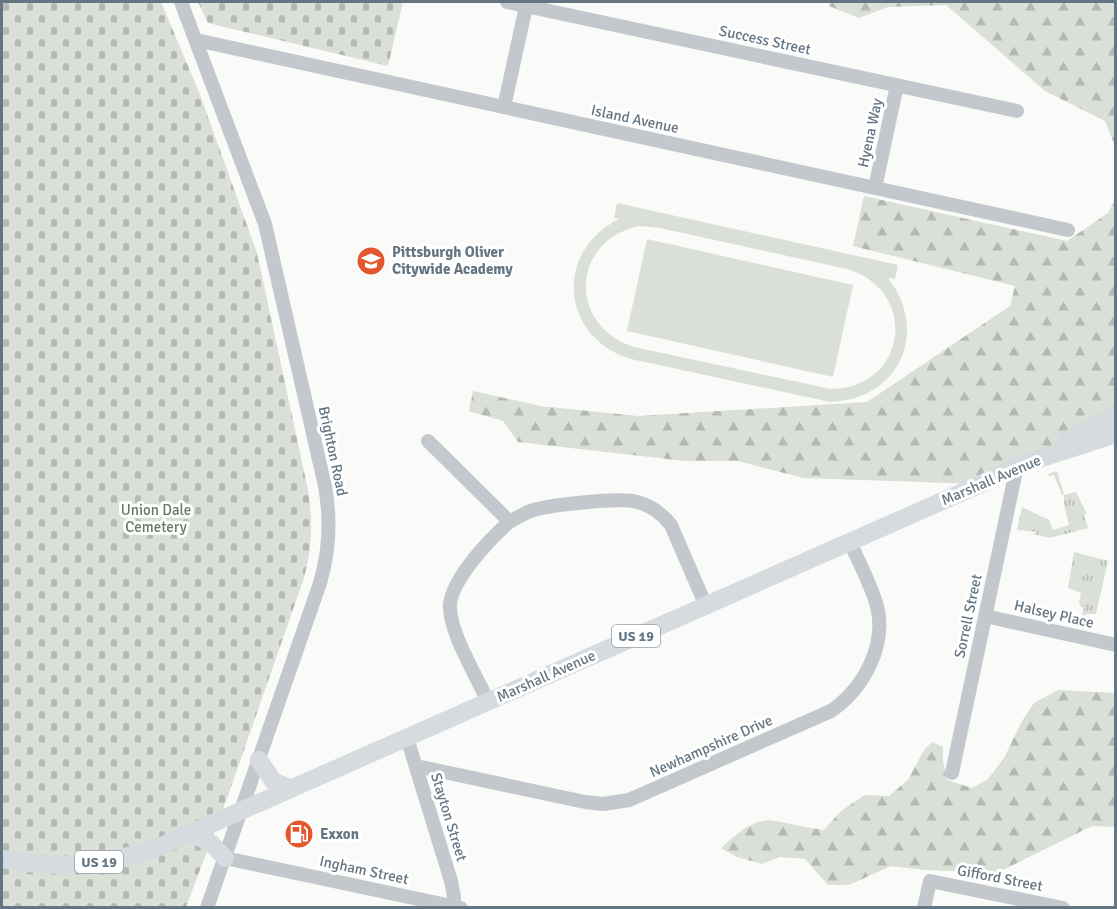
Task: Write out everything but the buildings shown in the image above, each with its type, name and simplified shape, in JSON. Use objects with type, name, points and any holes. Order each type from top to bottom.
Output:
[{"type":"main road","name":"US 19","points":[[1017,466],[1116,416]]},
{"type":"main road","name":"Marshall Avenue","points":[[2,859],[52,865],[98,862],[139,854],[192,833],[706,606],[1017,466],[1116,434]]},
{"type":"main road","points":[[259,760],[273,781],[291,789]]},
{"type":"main road","points":[[192,833],[212,844],[225,858]]},
{"type":"street","name":"Brighton Road","points":[[181,2],[265,224],[328,505],[330,525],[326,564],[207,908]]},
{"type":"street","name":"Success Street","points":[[507,2],[527,4],[1017,111]]},
{"type":"street","points":[[504,107],[527,4]]},
{"type":"street","name":"Island Avenue","points":[[196,40],[1068,230]]},
{"type":"street","name":"Hyena Way","points":[[875,188],[897,85]]},
{"type":"street","points":[[428,441],[510,522]]},
{"type":"street","name":"Sorrell Street","points":[[952,773],[1017,466]]},
{"type":"street","points":[[488,702],[454,627],[450,602],[459,579],[510,522],[531,511],[565,504],[630,501],[648,506],[664,517],[670,525],[706,606]]},
{"type":"street","name":"Newhampshire Drive","points":[[416,766],[585,802],[612,804],[629,800],[831,711],[842,704],[860,683],[873,658],[879,632],[875,599],[850,542]]},
{"type":"street","name":"Halsey Place","points":[[985,616],[1116,645]]},
{"type":"street","name":"Stayton Street","points":[[407,738],[451,881],[456,907]]},
{"type":"street","name":"Ingham Street","points":[[225,858],[456,907]]},
{"type":"street","name":"Gifford Street","points":[[924,908],[930,881],[1063,908]]},
{"type":"green space","name":"Union Dale Cemetery","points":[[2,2],[161,2],[199,92],[257,253],[308,490],[311,534],[304,578],[229,793],[186,907],[2,908]]},
{"type":"green space","points":[[198,2],[403,2],[388,66],[208,23]]},
{"type":"green space","points":[[829,2],[1115,2],[1115,146],[1105,121],[1045,91],[946,5],[888,7],[859,18],[829,6]]},
{"type":"green space","points":[[864,196],[1067,241],[1108,213],[1115,200],[1115,416],[981,484],[803,478],[738,461],[685,461],[518,442],[503,421],[469,411],[473,391],[540,406],[638,416],[867,402],[1010,306],[1015,286],[853,246]]},
{"type":"green space","points":[[617,203],[898,265],[895,279],[888,278],[900,299],[906,320],[906,340],[901,360],[890,376],[874,389],[854,398],[830,402],[631,359],[608,348],[590,333],[579,314],[574,294],[575,272],[583,252],[598,234],[619,219],[614,218]],"holes":[[[640,226],[660,228],[847,269],[870,280],[886,297],[894,316],[895,337],[889,356],[876,373],[857,384],[831,389],[634,347],[612,336],[597,321],[588,303],[586,284],[590,264],[601,247],[617,234]]]},
{"type":"green space","points":[[647,239],[853,285],[833,377],[627,331]]},
{"type":"green space","points":[[1057,471],[1064,495],[1054,475],[1049,476],[1048,474]]},
{"type":"green space","points":[[1076,492],[1087,514],[1084,515],[1088,528],[1050,538],[1033,534],[1038,532],[1017,530],[1022,507],[1049,520],[1053,530],[1069,525],[1064,495]]},
{"type":"green space","points":[[1074,552],[1108,561],[1096,614],[1086,614],[1084,630],[1079,627],[1084,607],[1081,607],[1079,603],[1081,593],[1068,588]]},
{"type":"green space","points":[[1058,690],[1115,693],[1115,827],[1092,826],[997,873],[891,866],[849,885],[828,885],[805,859],[780,857],[762,864],[737,857],[721,848],[748,826],[759,822],[780,822],[824,830],[841,811],[865,795],[889,796],[908,780],[924,750],[932,742],[943,747],[947,780],[972,788],[988,779],[1004,758],[1022,721],[1034,703]]},
{"type":"place","name":"Pittsburgh Oliver Citywide Academy","points":[[371,261]]},
{"type":"place","name":"Exxon","points":[[299,834]]}]
